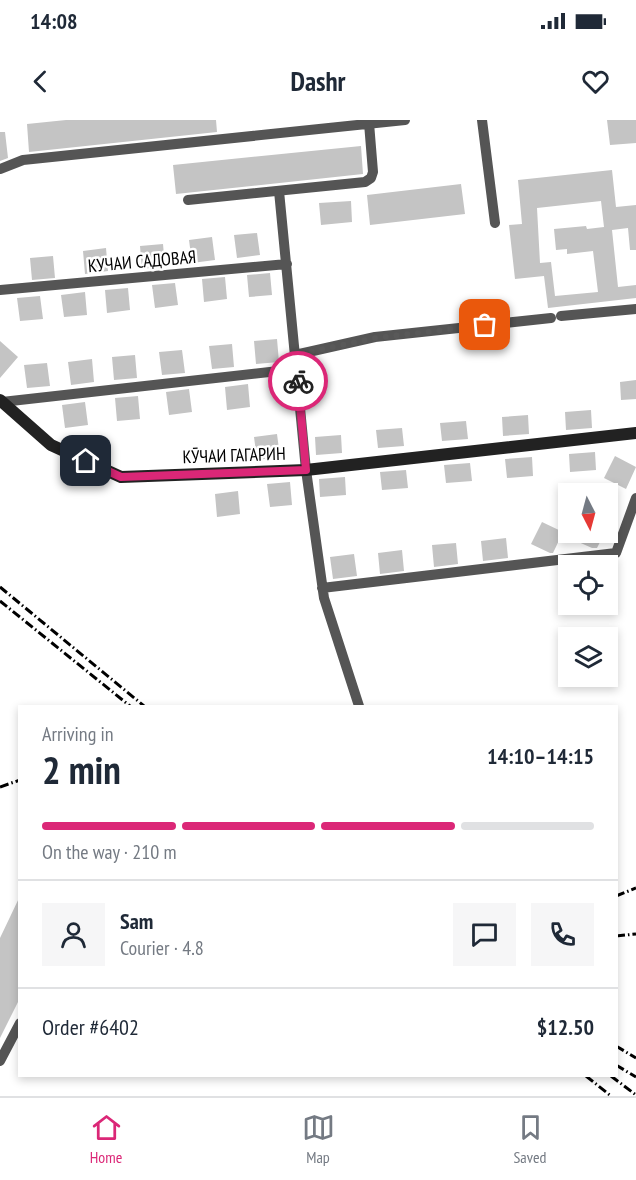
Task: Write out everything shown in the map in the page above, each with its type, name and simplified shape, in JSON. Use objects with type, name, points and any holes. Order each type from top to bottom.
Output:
[{"type":"main road","name":"КӮЧАИ ГАГАРИН","points":[[1,401],[51,445],[121,477],[306,470],[636,433]]},
{"type":"street","points":[[0,169],[23,160],[405,120]]},
{"type":"street","points":[[482,120],[495,223]]},
{"type":"street","points":[[188,200],[365,182],[371,178],[373,172],[369,123]]},
{"type":"street","points":[[279,191],[306,470],[322,588],[359,705]]},
{"type":"street","name":"КУЧАИ САДОВАЯ","points":[[0,290],[287,264]]},
{"type":"street","points":[[295,355],[375,338],[636,309]]},
{"type":"street","points":[[1,401],[296,369]]},
{"type":"street","points":[[322,588],[616,553],[636,498]]},
{"type":"street","points":[[0,1061],[18,1027]]},
{"type":"building","points":[[66,120],[216,120],[217,132],[29,152],[27,124]]},
{"type":"building","points":[[607,120],[636,120],[636,143],[610,145]]},
{"type":"building","points":[[0,132],[5,132],[8,158],[0,161]]},
{"type":"building","points":[[361,146],[363,174],[176,194],[173,165]]},
{"type":"building","points":[[612,170],[616,207],[636,205],[636,250],[630,250],[628,228],[612,230],[618,287],[636,285],[636,298],[548,308],[544,276],[515,279],[509,225],[522,224],[518,180]],"holes":[[[601,201],[604,227],[554,229],[556,250],[567,249],[567,254],[593,251],[598,292],[555,296],[551,262],[540,263],[537,208]]]},
{"type":"building","points":[[461,184],[465,214],[370,225],[367,195]]},
{"type":"building","points":[[351,201],[352,222],[321,225],[319,203]]},
{"type":"building","points":[[257,233],[260,255],[237,258],[234,235]]},
{"type":"building","points":[[212,237],[215,260],[192,263],[189,240]]},
{"type":"building","points":[[163,244],[165,266],[142,269],[140,246]]},
{"type":"building","points":[[106,248],[108,271],[85,274],[83,251]]},
{"type":"building","points":[[53,256],[55,278],[32,280],[30,258]]},
{"type":"building","points":[[270,273],[272,295],[249,297],[247,275]]},
{"type":"building","points":[[225,277],[227,299],[204,302],[202,279]]},
{"type":"building","points":[[175,283],[178,305],[155,308],[152,285]]},
{"type":"building","points":[[128,288],[130,310],[107,313],[105,290]]},
{"type":"building","points":[[85,292],[87,315],[64,317],[61,295]]},
{"type":"building","points":[[40,296],[43,319],[20,321],[17,298]]},
{"type":"building","points":[[277,339],[279,362],[256,364],[254,341]]},
{"type":"building","points":[[0,341],[18,357],[0,378]]},
{"type":"building","points":[[232,344],[234,367],[212,369],[209,346]]},
{"type":"building","points":[[182,350],[185,373],[162,375],[159,352]]},
{"type":"building","points":[[135,355],[137,378],[114,380],[112,357]]},
{"type":"building","points":[[92,359],[94,382],[71,385],[68,362]]},
{"type":"building","points":[[47,363],[50,386],[27,388],[24,365]]},
{"type":"building","points":[[636,380],[636,399],[621,400],[620,382]]},
{"type":"building","points":[[248,384],[250,407],[227,410],[225,387]]},
{"type":"building","points":[[189,389],[192,412],[169,415],[166,392]]},
{"type":"building","points":[[138,396],[140,419],[117,421],[115,398]]},
{"type":"building","points":[[85,402],[88,425],[65,428],[62,405]]},
{"type":"building","points":[[591,410],[592,428],[566,430],[565,412]]},
{"type":"building","points":[[528,415],[529,434],[503,436],[502,417]]},
{"type":"building","points":[[466,421],[468,439],[442,441],[440,423]]},
{"type":"building","points":[[402,428],[404,446],[378,448],[376,430]]},
{"type":"building","points":[[277,434],[280,457],[257,460],[254,437]]},
{"type":"building","points":[[341,435],[342,453],[316,455],[315,437]]},
{"type":"building","points":[[595,452],[596,470],[570,472],[569,454]]},
{"type":"building","points":[[615,456],[636,467],[626,489],[604,478]]},
{"type":"building","points":[[532,457],[533,476],[507,478],[505,459]]},
{"type":"building","points":[[470,463],[472,481],[446,483],[444,465]]},
{"type":"building","points":[[406,470],[408,488],[382,490],[380,472]]},
{"type":"building","points":[[345,477],[346,495],[320,497],[319,479]]},
{"type":"building","points":[[290,482],[292,505],[270,507],[267,484]]},
{"type":"building","points":[[238,491],[240,514],[217,517],[215,494]]},
{"type":"building","points":[[542,522],[558,530],[558,542],[553,553],[531,544]]},
{"type":"building","points":[[506,538],[508,558],[483,561],[481,541]]},
{"type":"building","points":[[456,543],[458,564],[434,567],[432,545]]},
{"type":"building","points":[[581,543],[600,543],[597,548]]},
{"type":"building","points":[[402,550],[404,571],[380,574],[378,553]]},
{"type":"building","points":[[354,554],[357,576],[333,579],[330,557]]},
{"type":"building","points":[[18,900],[18,1002],[0,1038],[0,938]]},
{"type":"railway","points":[[0,587],[143,705]]},
{"type":"railway","points":[[0,601],[129,705]]},
{"type":"railway","points":[[0,787],[18,781]]},
{"type":"railway","points":[[618,895],[636,888]]},
{"type":"railway","points":[[618,936],[636,934]]},
{"type":"railway","points":[[618,1047],[636,1058]]},
{"type":"railway","points":[[618,1066],[636,1077]]},
{"type":"railway","points":[[587,1077],[611,1096]]},
{"type":"railway","points":[[612,1077],[636,1095]]},
{"type":"way so far","points":[[298,381],[295,355],[375,338],[485,325]]},
{"type":"route","points":[[86,461],[121,477],[306,470],[298,381]]}]
